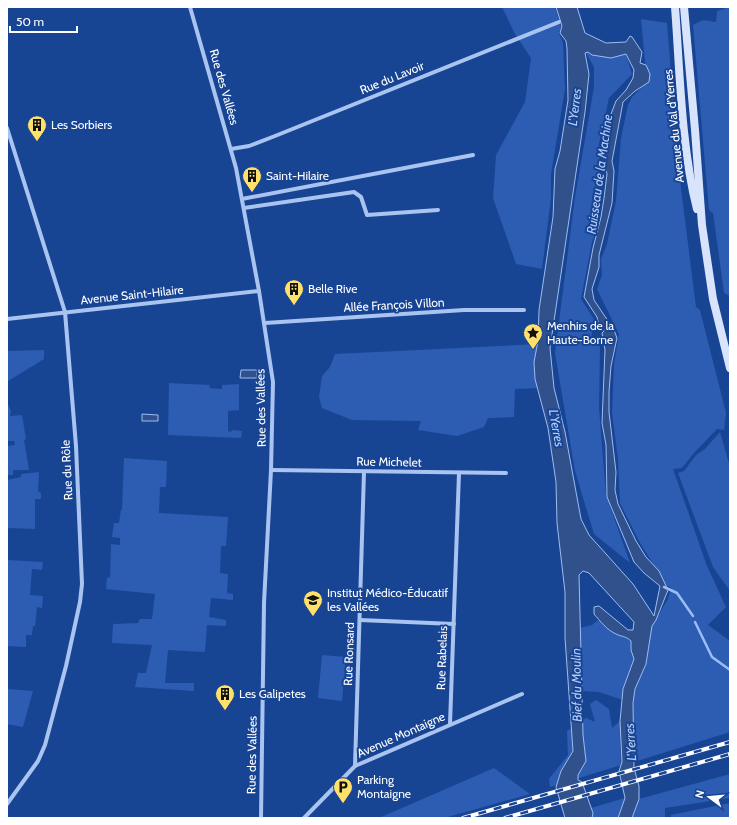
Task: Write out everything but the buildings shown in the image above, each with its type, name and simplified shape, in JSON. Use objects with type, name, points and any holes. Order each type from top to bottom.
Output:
[{"type":"main road","points":[[675,7],[681,24]]},
{"type":"main road","points":[[681,24],[684,7]]},
{"type":"main road","name":"Avenue du Val d'Yerres","points":[[681,24],[692,187],[702,225],[713,299],[730,368]]},
{"type":"street","name":"Rue des Vallées","points":[[190,7],[231,149],[260,291],[273,382],[271,470],[264,603],[261,818]]},
{"type":"street","name":"Rue du Lavoir","points":[[231,149],[248,146],[268,139],[559,22]]},
{"type":"street","name":"Rue du Rôle","points":[[7,128],[65,312],[76,446],[82,584],[80,602],[66,666],[45,745],[38,761],[7,804]]},
{"type":"street","points":[[242,199],[473,155]]},
{"type":"street","points":[[244,208],[354,192],[361,197],[367,215],[438,210]]},
{"type":"street","name":"Avenue Saint-Hilaire","points":[[7,319],[260,291]]},
{"type":"street","name":"Allée François Villon","points":[[265,323],[464,310],[524,310]]},
{"type":"street","name":"Rue Michelet","points":[[271,470],[506,473]]},
{"type":"street","name":"Rue Ronsard","points":[[355,766],[364,472]]},
{"type":"street","name":"Rue Rabelais","points":[[450,724],[459,473]]},
{"type":"street","points":[[360,620],[454,624]]},
{"type":"street","name":"Avenue Montaigne","points":[[304,818],[355,766],[522,694]]},
{"type":"shaded area","points":[[502,7],[555,7],[561,27],[559,33],[563,43],[565,89],[551,174],[551,198],[542,269],[516,264],[493,198],[496,155],[525,102],[531,58],[515,34]]},
{"type":"shaded area","points":[[730,7],[730,296],[724,293],[713,213],[709,210],[693,25],[703,20],[716,22],[717,11]]},
{"type":"shaded area","points":[[641,19],[667,23],[679,173],[696,307],[700,310],[726,413],[724,430],[717,429],[682,468],[673,469],[707,566],[726,607],[708,625],[730,641],[730,732],[634,762],[633,703],[635,689],[646,664],[652,626],[668,599],[671,588],[666,585],[639,541],[620,503],[618,459],[612,413],[614,364],[619,334],[597,289],[602,275],[601,259],[607,244],[616,201],[621,138],[628,105],[632,97],[647,82]]},
{"type":"shaded area","points":[[625,51],[632,74],[609,98],[599,144],[602,198],[599,220],[592,242],[581,299],[595,321],[591,337],[600,347],[599,408],[606,495],[630,563],[594,534],[575,471],[555,353],[575,197],[594,87],[594,67],[586,53]]},
{"type":"shaded area","points":[[538,344],[534,362],[538,388],[515,389],[514,417],[488,418],[484,427],[457,436],[418,430],[421,421],[352,420],[322,408],[319,397],[322,376],[330,367],[335,354]]},
{"type":"shaded area","points":[[44,350],[44,359],[8,381],[7,384],[7,351]]},
{"type":"shaded area","points":[[169,383],[210,385],[209,388],[222,389],[222,385],[239,384],[239,410],[228,411],[228,431],[242,431],[241,438],[168,435]]},
{"type":"shaded area","points":[[7,402],[11,411],[10,416],[22,415],[29,470],[13,470],[13,475],[7,475],[7,446],[15,445],[14,441],[7,441]]},
{"type":"shaded area","points":[[720,432],[730,467],[730,591],[713,567],[678,473],[684,471],[696,455],[705,449]]},
{"type":"shaded area","points":[[124,458],[167,461],[166,487],[160,487],[159,513],[228,517],[226,546],[221,546],[220,573],[228,574],[227,593],[233,594],[233,600],[211,598],[209,617],[226,620],[226,626],[207,625],[205,652],[168,650],[165,683],[194,683],[194,691],[135,687],[138,673],[146,673],[152,645],[112,643],[113,624],[138,623],[140,619],[152,619],[155,594],[106,589],[107,578],[110,577],[111,544],[120,545],[120,538],[112,537],[114,523],[119,523],[122,510]]},
{"type":"shaded area","points":[[39,472],[38,491],[41,493],[41,499],[35,499],[35,529],[7,528],[7,480],[21,477],[21,474]]},
{"type":"shaded area","points":[[7,560],[43,562],[42,570],[32,569],[30,595],[43,596],[42,608],[37,607],[35,626],[33,626],[32,635],[26,635],[26,647],[7,646]]},
{"type":"shaded area","points":[[598,620],[616,634],[625,636],[631,641],[631,650],[634,659],[623,689],[623,700],[599,692],[582,691],[580,628],[592,625]]},
{"type":"shaded area","points":[[322,655],[346,657],[342,701],[318,698]]},
{"type":"shaded area","points":[[7,689],[33,691],[23,727],[7,724]]},
{"type":"shaded area","points":[[596,700],[609,709],[612,728],[620,721],[621,765],[550,787],[549,779],[568,755],[567,731],[586,718],[595,722],[590,704]]},
{"type":"shaded area","points":[[494,768],[530,794],[444,818],[379,818]]},
{"type":"shaded area","points":[[730,774],[730,798],[665,808],[665,818],[632,818],[639,799]]},
{"type":"shaded area","points":[[625,798],[618,818],[587,818],[585,815],[591,808]]},
{"type":"shaded area","points":[[730,803],[730,818],[671,818],[671,815]]},
{"type":"water","points":[[556,7],[577,7],[585,33],[606,43],[626,42],[630,36],[632,37],[642,52],[640,63],[646,65],[650,74],[649,82],[635,91],[623,102],[612,161],[614,171],[612,203],[599,255],[599,267],[592,289],[594,300],[614,330],[617,338],[611,366],[609,412],[616,472],[615,490],[618,504],[636,541],[646,557],[659,571],[668,590],[656,620],[652,626],[646,664],[635,689],[633,703],[634,768],[639,786],[639,799],[632,818],[618,818],[625,798],[619,771],[622,762],[620,721],[623,689],[634,659],[631,650],[631,641],[607,628],[594,614],[594,607],[599,606],[628,630],[633,630],[634,622],[589,573],[583,571],[579,575],[583,735],[586,761],[578,775],[578,780],[582,782],[593,813],[592,818],[565,818],[556,787],[561,771],[573,751],[565,638],[565,592],[557,523],[556,482],[548,428],[535,379],[534,362],[538,341],[539,310],[553,217],[555,169],[560,151],[568,100],[567,48],[566,41],[560,33],[562,26]],"holes":[[[588,52],[592,55],[611,58],[626,54],[634,70],[633,78],[626,90],[616,101],[611,114],[604,159],[607,174],[604,198],[584,297],[597,317],[599,326],[602,327],[604,331],[602,333],[605,350],[602,423],[606,445],[607,497],[634,562],[644,573],[660,586],[654,616],[633,584],[589,535],[581,519],[565,432],[554,388],[550,348],[585,112],[589,74],[585,53]]]},
{"type":"water","points":[[241,370],[257,370],[257,378],[240,378]]},
{"type":"water","points":[[142,414],[158,415],[158,421],[142,421]]},
{"type":"waterway","name":"Ruisseau de la Machine","points":[[664,587],[677,593],[693,616]]},
{"type":"waterway","name":"Ruisseau de la Machine","points":[[695,622],[712,657],[730,670]]},
{"type":"railway","points":[[463,818],[730,742]]},
{"type":"railway","points":[[505,818],[730,754]]},
{"type":"place","name":"Les Sorbiers","points":[[37,142]]},
{"type":"place","name":"Saint-Hilaire","points":[[252,193]]},
{"type":"place","name":"Belle Rive","points":[[294,306]]},
{"type":"place","name":"Menhirs de la Haute-Borne","points":[[533,350]]},
{"type":"place","name":"Institut Médico-Éducatif les Vallées","points":[[313,617]]},
{"type":"place","name":"Les Galipetes","points":[[225,711]]},
{"type":"place","name":"Parking Montaigne","points":[[343,804]]},
{"type":"water label","name":"L'Yerres","points":[[574,107]]},
{"type":"water label","name":"L'Yerres","points":[[557,428]]},
{"type":"water label","name":"Bief du Moulin","points":[[576,685]]},
{"type":"water label","name":"L'Yerres","points":[[630,742]]}]
